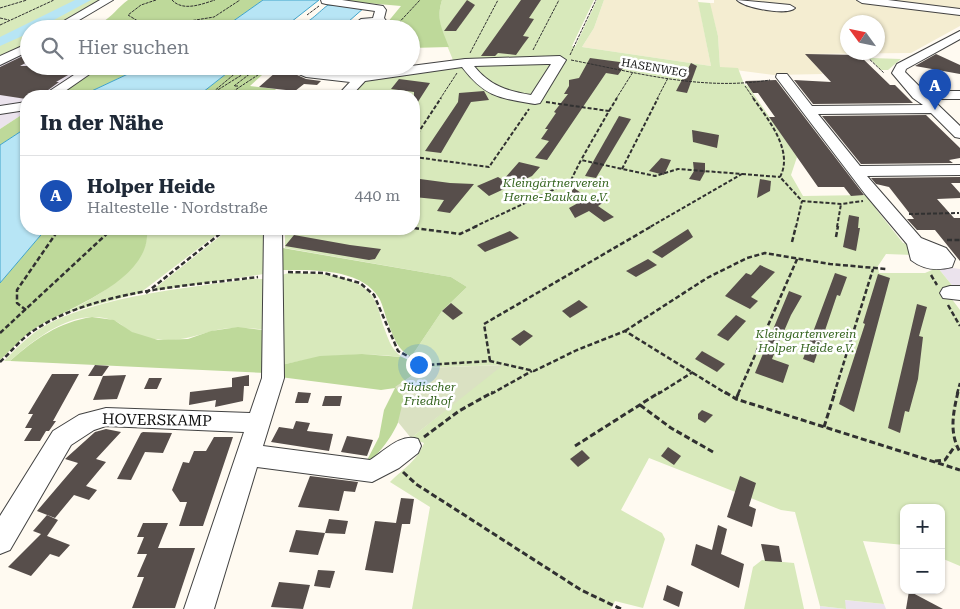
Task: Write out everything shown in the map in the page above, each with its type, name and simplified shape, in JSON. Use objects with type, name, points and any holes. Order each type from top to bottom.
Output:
[{"type":"street","points":[[70,20],[108,0]]},
{"type":"street","points":[[742,0],[760,6],[790,8]]},
{"type":"street","points":[[862,0],[960,12]]},
{"type":"street","points":[[326,1],[376,6],[381,10],[378,20]]},
{"type":"street","points":[[960,34],[907,63],[898,71],[899,76],[960,134]]},
{"type":"street","points":[[4,59],[20,51]]},
{"type":"street","points":[[4,59],[20,60]]},
{"type":"street","points":[[420,70],[465,64],[560,60],[535,100],[514,97],[493,90],[482,84],[465,64]]},
{"type":"street","points":[[58,90],[82,75]]},
{"type":"street","points":[[314,75],[347,79],[384,75]]},
{"type":"street","points":[[350,90],[362,78]]},
{"type":"street","points":[[782,78],[916,244]]},
{"type":"street","points":[[918,95],[960,95]]},
{"type":"street","points":[[0,110],[20,107]]},
{"type":"street","points":[[808,110],[933,109]]},
{"type":"street","points":[[856,171],[960,170]]},
{"type":"street","points":[[199,609],[273,378],[273,235]]},
{"type":"street","name":"HOVERSKAMP","points":[[5,532],[56,446],[70,431],[87,422],[106,417],[258,423]]},
{"type":"street","points":[[248,455],[372,471],[390,461],[409,446]]},
{"type":"path","points":[[0,8],[27,0]]},
{"type":"path","points":[[0,25],[54,0]]},
{"type":"path","points":[[137,20],[128,14],[141,5],[156,0]]},
{"type":"path","points":[[172,0],[178,5],[186,6],[215,0]]},
{"type":"path","points":[[200,20],[214,18],[240,0]]},
{"type":"path","points":[[401,20],[420,0]]},
{"type":"path","points":[[465,64],[498,0]]},
{"type":"path","points":[[528,60],[559,0]]},
{"type":"path","name":"HASENWEG","points":[[596,0],[568,60],[706,85],[745,85],[782,78]]},
{"type":"path","points":[[307,16],[326,1]]},
{"type":"path","points":[[0,18],[10,20]]},
{"type":"path","points":[[870,60],[884,73]]},
{"type":"path","points":[[420,229],[460,234],[570,182],[580,160],[633,72]]},
{"type":"path","points":[[216,90],[233,75]]},
{"type":"path","points":[[218,90],[243,75]]},
{"type":"path","points":[[238,86],[234,86],[248,75]]},
{"type":"path","points":[[233,90],[257,75]]},
{"type":"path","points":[[420,130],[456,75]]},
{"type":"path","points":[[622,169],[668,78]]},
{"type":"path","points":[[745,85],[777,134],[785,164],[784,173],[780,177]]},
{"type":"path","points":[[420,158],[489,167],[493,164],[535,100],[609,111]]},
{"type":"path","points":[[580,160],[655,176],[678,169],[780,177],[802,201],[841,204],[862,201],[875,195]]},
{"type":"path","points":[[490,361],[486,326],[484,324],[742,174]]},
{"type":"path","points":[[792,242],[802,201]]},
{"type":"path","points":[[836,237],[841,204]]},
{"type":"path","points":[[893,214],[959,213]]},
{"type":"path","points":[[26,310],[17,303],[17,290],[55,235]]},
{"type":"path","points":[[0,333],[106,235]]},
{"type":"path","points":[[145,294],[219,235]]},
{"type":"path","points":[[409,446],[459,411],[577,350],[625,331],[707,278],[747,258],[765,253],[798,257],[830,264],[886,269]]},
{"type":"path","points":[[736,399],[798,257]]},
{"type":"path","points":[[824,427],[873,269]]},
{"type":"path","points":[[0,362],[33,331],[58,318],[101,303],[145,294],[286,272],[324,273],[360,284],[374,295],[379,304],[394,346],[415,362],[425,365],[490,361],[534,371]]},
{"type":"path","points":[[625,331],[736,399],[960,470]]},
{"type":"path","points":[[575,446],[693,372]]},
{"type":"path","points":[[960,383],[953,432],[956,446],[960,452]]},
{"type":"path","points":[[640,404],[671,428],[712,452]]},
{"type":"path","points":[[933,461],[945,460],[956,446]]},
{"type":"path","points":[[390,461],[416,484],[572,584],[621,609]]},
{"type":"shaded area","points":[[604,0],[698,0],[711,66],[582,47],[594,28]]},
{"type":"shaded area","points":[[714,0],[860,0],[960,12],[960,26],[911,53],[885,53],[885,15],[840,15],[840,54],[806,54],[823,74],[774,75],[720,68],[718,36],[710,3],[714,3]]},
{"type":"shaded area","points":[[865,0],[960,0],[960,11]]},
{"type":"shaded area","points":[[20,53],[20,75],[86,75],[62,90],[20,90],[20,116],[0,129],[0,64]]},
{"type":"shaded area","points":[[938,268],[960,269],[960,289],[955,289]]},
{"type":"shaded area","points":[[844,600],[884,604],[886,609],[846,609]]},
{"type":"shaded area","points":[[820,606],[846,609],[820,609]]},
{"type":"green space","points":[[0,0],[78,0],[37,20],[20,20],[20,28],[0,38]]},
{"type":"green space","points":[[89,0],[105,0],[69,20],[50,20]]},
{"type":"green space","points":[[128,0],[263,0],[235,20],[105,20]]},
{"type":"green space","points":[[332,0],[442,0],[440,18],[449,47],[420,48],[420,20],[389,20],[401,6]]},
{"type":"green space","points":[[442,0],[594,0],[572,46],[575,47],[597,0],[604,0],[594,28],[582,47],[711,66],[698,2],[710,3],[718,36],[720,67],[738,68],[744,84],[748,86],[797,157],[791,175],[803,196],[866,195],[880,204],[876,209],[903,243],[909,244],[913,255],[886,254],[878,266],[879,273],[925,273],[932,270],[932,267],[938,268],[955,289],[945,290],[960,310],[960,566],[945,560],[945,504],[900,504],[900,545],[863,541],[884,604],[845,600],[846,609],[820,606],[795,512],[781,510],[649,458],[621,510],[662,533],[665,539],[643,608],[615,601],[611,609],[412,609],[430,507],[390,482],[421,450],[424,443],[411,438],[501,365],[423,368],[411,357],[442,311],[467,287],[451,277],[285,248],[285,235],[420,235],[420,90],[355,90],[369,75],[420,75],[420,67],[454,63],[440,25],[439,17]]},
{"type":"green space","points":[[20,35],[20,48],[0,58],[0,45]]},
{"type":"green space","points":[[901,59],[888,70],[881,70],[871,60]]},
{"type":"green space","points":[[86,75],[126,75],[94,90],[62,90]]},
{"type":"green space","points":[[225,75],[262,75],[250,86],[276,89],[275,90],[206,90]]},
{"type":"green space","points":[[20,116],[20,132],[0,145],[0,129]]},
{"type":"green space","points":[[41,235],[146,235],[145,247],[136,263],[122,278],[105,290],[34,329],[0,360],[0,283]]},
{"type":"green space","points":[[147,235],[216,235],[140,293],[62,314],[117,281],[140,257],[146,243]]},
{"type":"green space","points":[[222,235],[270,235],[270,273],[159,290],[154,289]]},
{"type":"green space","points":[[277,247],[451,277],[467,287],[442,311],[411,357],[396,343],[379,298],[371,288],[348,276],[335,273],[282,270]]},
{"type":"green space","points":[[289,273],[334,276],[365,288],[376,302],[392,347],[402,357],[370,354],[339,356],[277,366],[277,276]]},
{"type":"green space","points":[[251,279],[270,279],[270,331],[232,328],[184,339],[159,340],[135,334],[115,321],[100,317],[86,318],[58,326],[32,343],[10,361],[4,361],[26,339],[41,328],[62,317],[87,308],[143,295]]},
{"type":"green space","points":[[92,317],[114,320],[132,332],[158,340],[188,339],[211,331],[238,327],[270,331],[266,373],[10,361],[58,327]]},
{"type":"green space","points":[[362,354],[402,357],[424,367],[396,387],[404,397],[401,416],[397,426],[385,445],[364,466],[379,437],[384,410],[395,388],[381,390],[280,377],[277,366],[320,356]]},
{"type":"green space","name":"Jüdischer Friedhof","points":[[503,365],[411,438],[398,422],[404,397],[395,387],[423,368]]},
{"type":"green space","points":[[762,560],[794,563],[804,609],[744,609],[753,567]]},
{"type":"water","points":[[263,0],[319,0],[294,20],[235,20]]},
{"type":"water","points":[[328,5],[365,7],[350,20],[309,20]]},
{"type":"water","points":[[126,75],[225,75],[206,90],[94,90]]},
{"type":"water","points":[[20,132],[20,235],[41,235],[0,283],[0,145]]},
{"type":"building","points":[[467,0],[475,5],[456,31],[444,31]]},
{"type":"building","points":[[521,0],[541,0],[529,18],[534,19],[523,36],[529,37],[516,55],[498,53],[495,56],[481,56]]},
{"type":"building","points":[[805,54],[840,55],[840,60],[864,60],[890,85],[895,85],[913,103],[813,104],[794,80],[831,82]]},
{"type":"building","points":[[936,54],[960,65],[960,74],[915,66]]},
{"type":"building","points":[[20,57],[20,75],[68,75],[56,82],[59,82],[48,90],[20,90],[20,98],[0,95],[0,67]]},
{"type":"building","points":[[590,58],[627,63],[618,75],[606,73],[547,160],[535,158],[549,141],[541,139],[548,129],[545,129],[556,113],[554,112],[568,94],[564,94],[569,86],[569,80],[579,78]]},
{"type":"building","points":[[691,63],[697,66],[687,93],[676,91]]},
{"type":"building","points":[[273,75],[297,75],[306,79],[321,81],[317,85],[304,84],[296,90],[259,87]]},
{"type":"building","points":[[399,79],[430,83],[420,99],[420,90],[391,89]]},
{"type":"building","points":[[776,80],[864,195],[851,196],[844,187],[818,187],[769,117],[775,117],[758,93],[753,93],[745,81]]},
{"type":"building","points":[[484,91],[489,100],[471,102],[441,153],[425,151],[458,102],[459,93]]},
{"type":"building","points":[[926,115],[960,148],[960,158],[949,160],[953,163],[861,164],[822,116]]},
{"type":"building","points":[[619,116],[631,119],[596,178],[585,176]]},
{"type":"building","points":[[692,130],[719,135],[717,148],[693,142]]},
{"type":"building","points":[[661,158],[671,160],[664,175],[649,171]]},
{"type":"building","points":[[519,162],[540,167],[532,176],[489,196],[477,186],[498,177],[503,180]]},
{"type":"building","points":[[693,162],[705,163],[705,172],[700,181],[689,179],[694,171]]},
{"type":"building","points":[[960,177],[960,183],[951,183],[960,193],[960,198],[937,199],[954,218],[960,218],[960,261],[935,230],[917,230],[907,219],[914,219],[889,187],[876,184],[871,178]]},
{"type":"building","points":[[420,179],[474,184],[450,213],[437,211],[444,200],[420,198]]},
{"type":"building","points":[[760,179],[771,181],[770,191],[757,198]]},
{"type":"building","points":[[574,188],[588,198],[593,196],[604,202],[598,206],[614,217],[604,222],[589,211],[575,218],[569,208],[578,203],[568,196]]},
{"type":"building","points":[[849,215],[859,217],[858,228],[860,228],[856,251],[843,247]]},
{"type":"building","points":[[688,229],[693,237],[662,258],[652,252]]},
{"type":"building","points":[[510,231],[519,238],[485,252],[477,245]]},
{"type":"building","points":[[294,235],[381,249],[375,259],[369,260],[285,246]]},
{"type":"building","points":[[648,259],[657,265],[636,277],[626,271]]},
{"type":"building","points":[[760,265],[775,272],[751,297],[758,301],[750,309],[725,296],[746,273],[751,275]]},
{"type":"building","points":[[835,273],[847,277],[840,296],[837,295],[814,363],[803,359]]},
{"type":"building","points":[[878,274],[890,278],[854,412],[839,404],[865,324],[863,323]]},
{"type":"building","points":[[789,291],[802,296],[791,315],[772,359],[789,365],[783,383],[755,373]]},
{"type":"building","points":[[579,300],[588,307],[570,318],[562,311]]},
{"type":"building","points":[[451,303],[463,313],[453,320],[442,311]]},
{"type":"building","points":[[917,304],[927,307],[919,336],[923,337],[918,379],[909,412],[905,411],[900,433],[888,428]]},
{"type":"building","points":[[736,315],[746,321],[728,341],[717,335]]},
{"type":"building","points":[[524,330],[533,336],[520,346],[511,339]]},
{"type":"building","points":[[702,351],[725,364],[717,372],[695,359]]},
{"type":"building","points":[[95,365],[109,366],[102,376],[88,376]]},
{"type":"building","points":[[52,374],[79,374],[53,421],[56,421],[49,431],[46,431],[40,441],[24,441],[32,428],[25,428],[33,414],[28,414]]},
{"type":"building","points":[[126,375],[117,399],[93,400],[103,376]]},
{"type":"building","points":[[249,375],[249,386],[244,386],[243,401],[215,407],[216,400],[189,405],[190,392],[232,387],[232,378]]},
{"type":"building","points":[[149,378],[162,378],[157,389],[144,389]]},
{"type":"building","points":[[298,392],[311,393],[308,403],[295,403]]},
{"type":"building","points":[[325,396],[342,396],[340,406],[322,406]]},
{"type":"building","points":[[702,410],[713,415],[705,423],[698,419],[698,414]]},
{"type":"building","points":[[296,421],[310,423],[307,431],[333,434],[329,451],[271,442],[279,427],[293,429]]},
{"type":"building","points":[[106,429],[121,432],[96,459],[106,462],[86,486],[97,490],[89,500],[74,495],[55,518],[37,511],[78,463],[65,459],[95,432]]},
{"type":"building","points":[[141,433],[172,433],[163,453],[145,452],[131,480],[117,479]]},
{"type":"building","points":[[347,436],[373,440],[367,456],[341,452]]},
{"type":"building","points":[[214,437],[233,437],[203,526],[179,526],[187,502],[180,502],[172,490],[183,462],[189,463],[194,451],[206,451]]},
{"type":"building","points":[[668,447],[681,456],[674,465],[661,456]]},
{"type":"building","points":[[582,450],[590,458],[578,467],[570,459]]},
{"type":"building","points":[[310,476],[358,482],[355,492],[344,491],[339,511],[298,507]]},
{"type":"building","points":[[740,476],[756,483],[749,506],[756,509],[752,527],[727,517]]},
{"type":"building","points":[[401,498],[414,499],[410,524],[402,524],[393,573],[365,570],[375,521],[396,523]]},
{"type":"building","points":[[47,515],[58,520],[47,536],[70,545],[59,557],[50,554],[31,576],[8,567],[41,534],[33,531]]},
{"type":"building","points":[[329,519],[348,521],[345,534],[325,533]]},
{"type":"building","points":[[143,523],[168,523],[158,548],[195,548],[175,608],[132,608],[144,577],[137,577],[147,554],[137,554],[144,537],[137,537]]},
{"type":"building","points":[[718,525],[727,529],[721,554],[744,564],[739,588],[691,565],[696,544],[712,550]]},
{"type":"building","points":[[296,530],[325,533],[318,555],[289,552]]},
{"type":"building","points":[[761,544],[779,546],[782,562],[765,561]]},
{"type":"building","points":[[318,570],[335,571],[330,588],[314,586]]},
{"type":"building","points":[[279,582],[310,585],[303,609],[271,607]]},
{"type":"building","points":[[667,585],[683,592],[679,607],[663,600]]},
{"type":"building","points":[[908,594],[915,594],[943,609],[906,609]]},
{"type":"waterway","points":[[45,20],[85,0]]},
{"type":"waterway","points":[[0,42],[20,32]]},
{"type":"place","name":"Holper Heide","points":[[935,110]]},
{"type":"park label","name":"Kleingärtnerverein Herne-Baukau e.V.","points":[[556,190]]},
{"type":"park label","name":"Kleingartenverein Holper Heide e.V.","points":[[806,341]]}]
